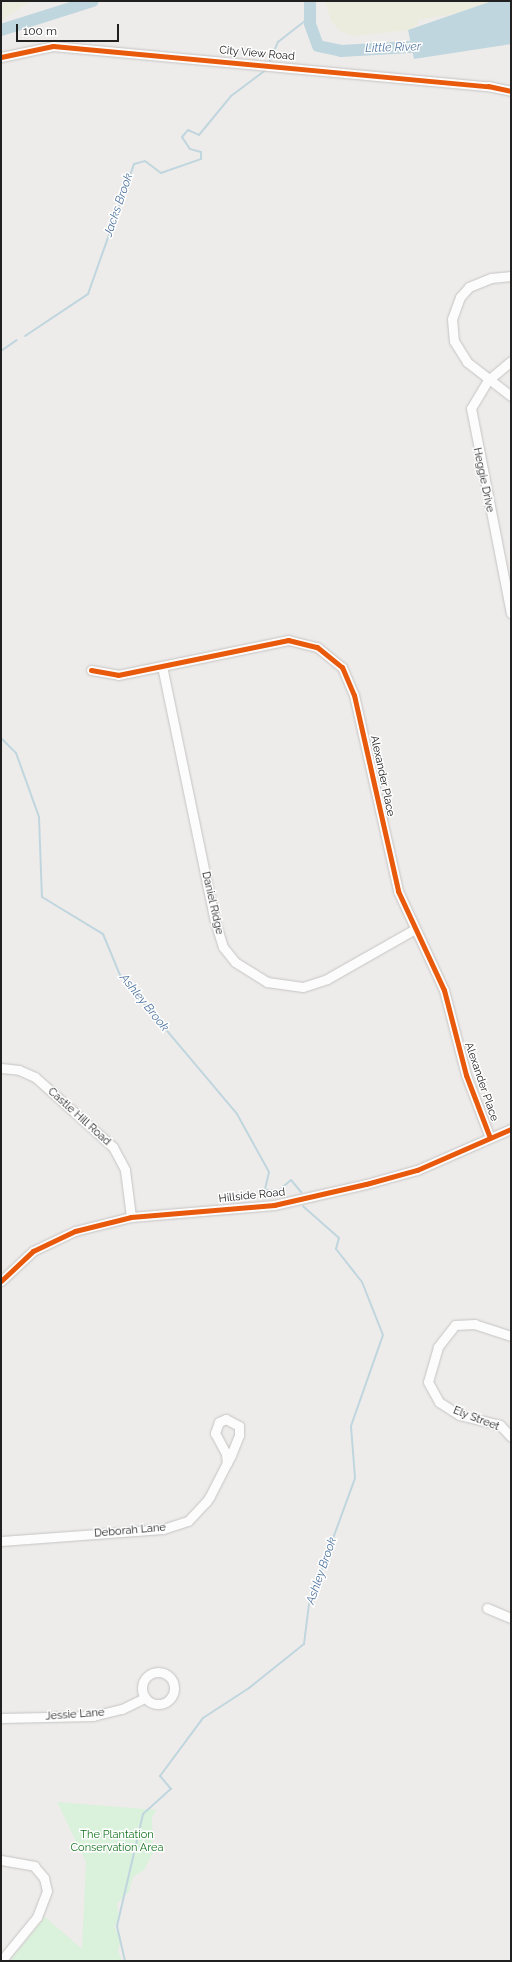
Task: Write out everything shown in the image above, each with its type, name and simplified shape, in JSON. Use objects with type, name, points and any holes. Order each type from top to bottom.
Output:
[{"type":"street","name":"City View Road","points":[[1,57],[53,46],[269,65],[511,91]]},
{"type":"street","points":[[511,276],[477,282],[460,297],[454,308],[454,341],[467,362],[488,380],[511,396]]},
{"type":"street","name":"Heggie Drive","points":[[511,361],[488,380],[471,408],[471,423],[511,613]]},
{"type":"street","name":"Alexander Place","points":[[91,670],[114,675],[284,640],[310,644],[333,657],[351,683],[393,873],[415,928],[444,990],[466,1075],[490,1138]]},
{"type":"street","name":"Daniel Ridge","points":[[162,666],[215,921],[223,947],[235,962],[267,982],[303,987],[327,979],[415,928]]},
{"type":"street","name":"Castle Hill Road","points":[[1,1068],[18,1070],[35,1077],[113,1147],[125,1170],[131,1217]]},
{"type":"street","name":"Hillside Road","points":[[1,1282],[20,1261],[53,1239],[131,1217],[288,1202],[392,1178],[511,1129]]},
{"type":"street","name":"Ely Street","points":[[511,1336],[475,1324],[458,1324],[443,1337],[433,1357],[428,1382],[439,1402],[459,1415],[500,1425],[511,1437]]},
{"type":"street","name":"Deborah Lane","points":[[1,1541],[180,1525],[202,1508],[227,1463]]},
{"type":"street","points":[[487,1608],[511,1618]]},
{"type":"street","name":"Jessie Lane","points":[[1,1718],[93,1716],[122,1709],[145,1698]]},
{"type":"street","points":[[1,1860],[34,1866],[44,1878],[47,1891],[37,1918],[1,1961]]},
{"type":"shaded area","points":[[1,1],[31,1],[1,21]]},
{"type":"shaded area","points":[[325,1],[493,1],[453,14],[418,20],[418,24],[410,30],[354,36],[342,32],[331,21]]},
{"type":"green space","name":"The Plantation Conservation Area","points":[[57,1802],[157,1810],[152,1817],[153,1853],[144,1870],[133,1877],[129,1892],[117,1903],[119,1917],[114,1927],[121,1937],[118,1951],[122,1961],[10,1961],[45,1917],[82,1949],[86,1862]]},
{"type":"water","points":[[492,1],[511,1],[511,44],[414,59],[408,30]]},
{"type":"waterway","name":"Little River","points":[[1,30],[93,1]]},
{"type":"waterway","name":"Little River","points":[[310,1],[310,24],[318,46],[341,51],[427,46]]},
{"type":"waterway","name":"Jacks Brook","points":[[269,63],[278,42],[310,17]]},
{"type":"waterway","name":"Jacks Brook","points":[[25,336],[88,294],[134,164],[145,161],[161,173],[201,159],[201,152],[190,149],[182,137],[188,130],[199,135],[231,96],[267,69]]},
{"type":"waterway","name":"Jacks Brook","points":[[1,351],[17,340]]},
{"type":"waterway","name":"Ashley Brook","points":[[1,738],[16,753],[39,817],[42,897],[103,934],[120,975],[237,1114],[269,1172],[265,1190],[278,1191],[291,1180],[301,1192]]},
{"type":"waterway","name":"Ashley Brook","points":[[125,1961],[117,1926],[143,1814],[171,1789],[160,1776],[203,1718],[249,1688],[304,1644],[309,1604],[355,1478],[351,1426],[383,1335],[362,1282],[336,1249],[339,1238],[303,1206]]},
{"type":"cycle path","points":[[1,57],[53,46],[488,86],[511,91]]},
{"type":"cycle path","points":[[91,670],[118,675],[288,640],[317,647],[342,667],[354,695],[398,891],[444,990],[466,1075],[490,1138]]},
{"type":"cycle path","points":[[1,1281],[33,1251],[75,1231],[131,1217],[274,1205],[366,1184],[417,1170],[511,1129]]}]
